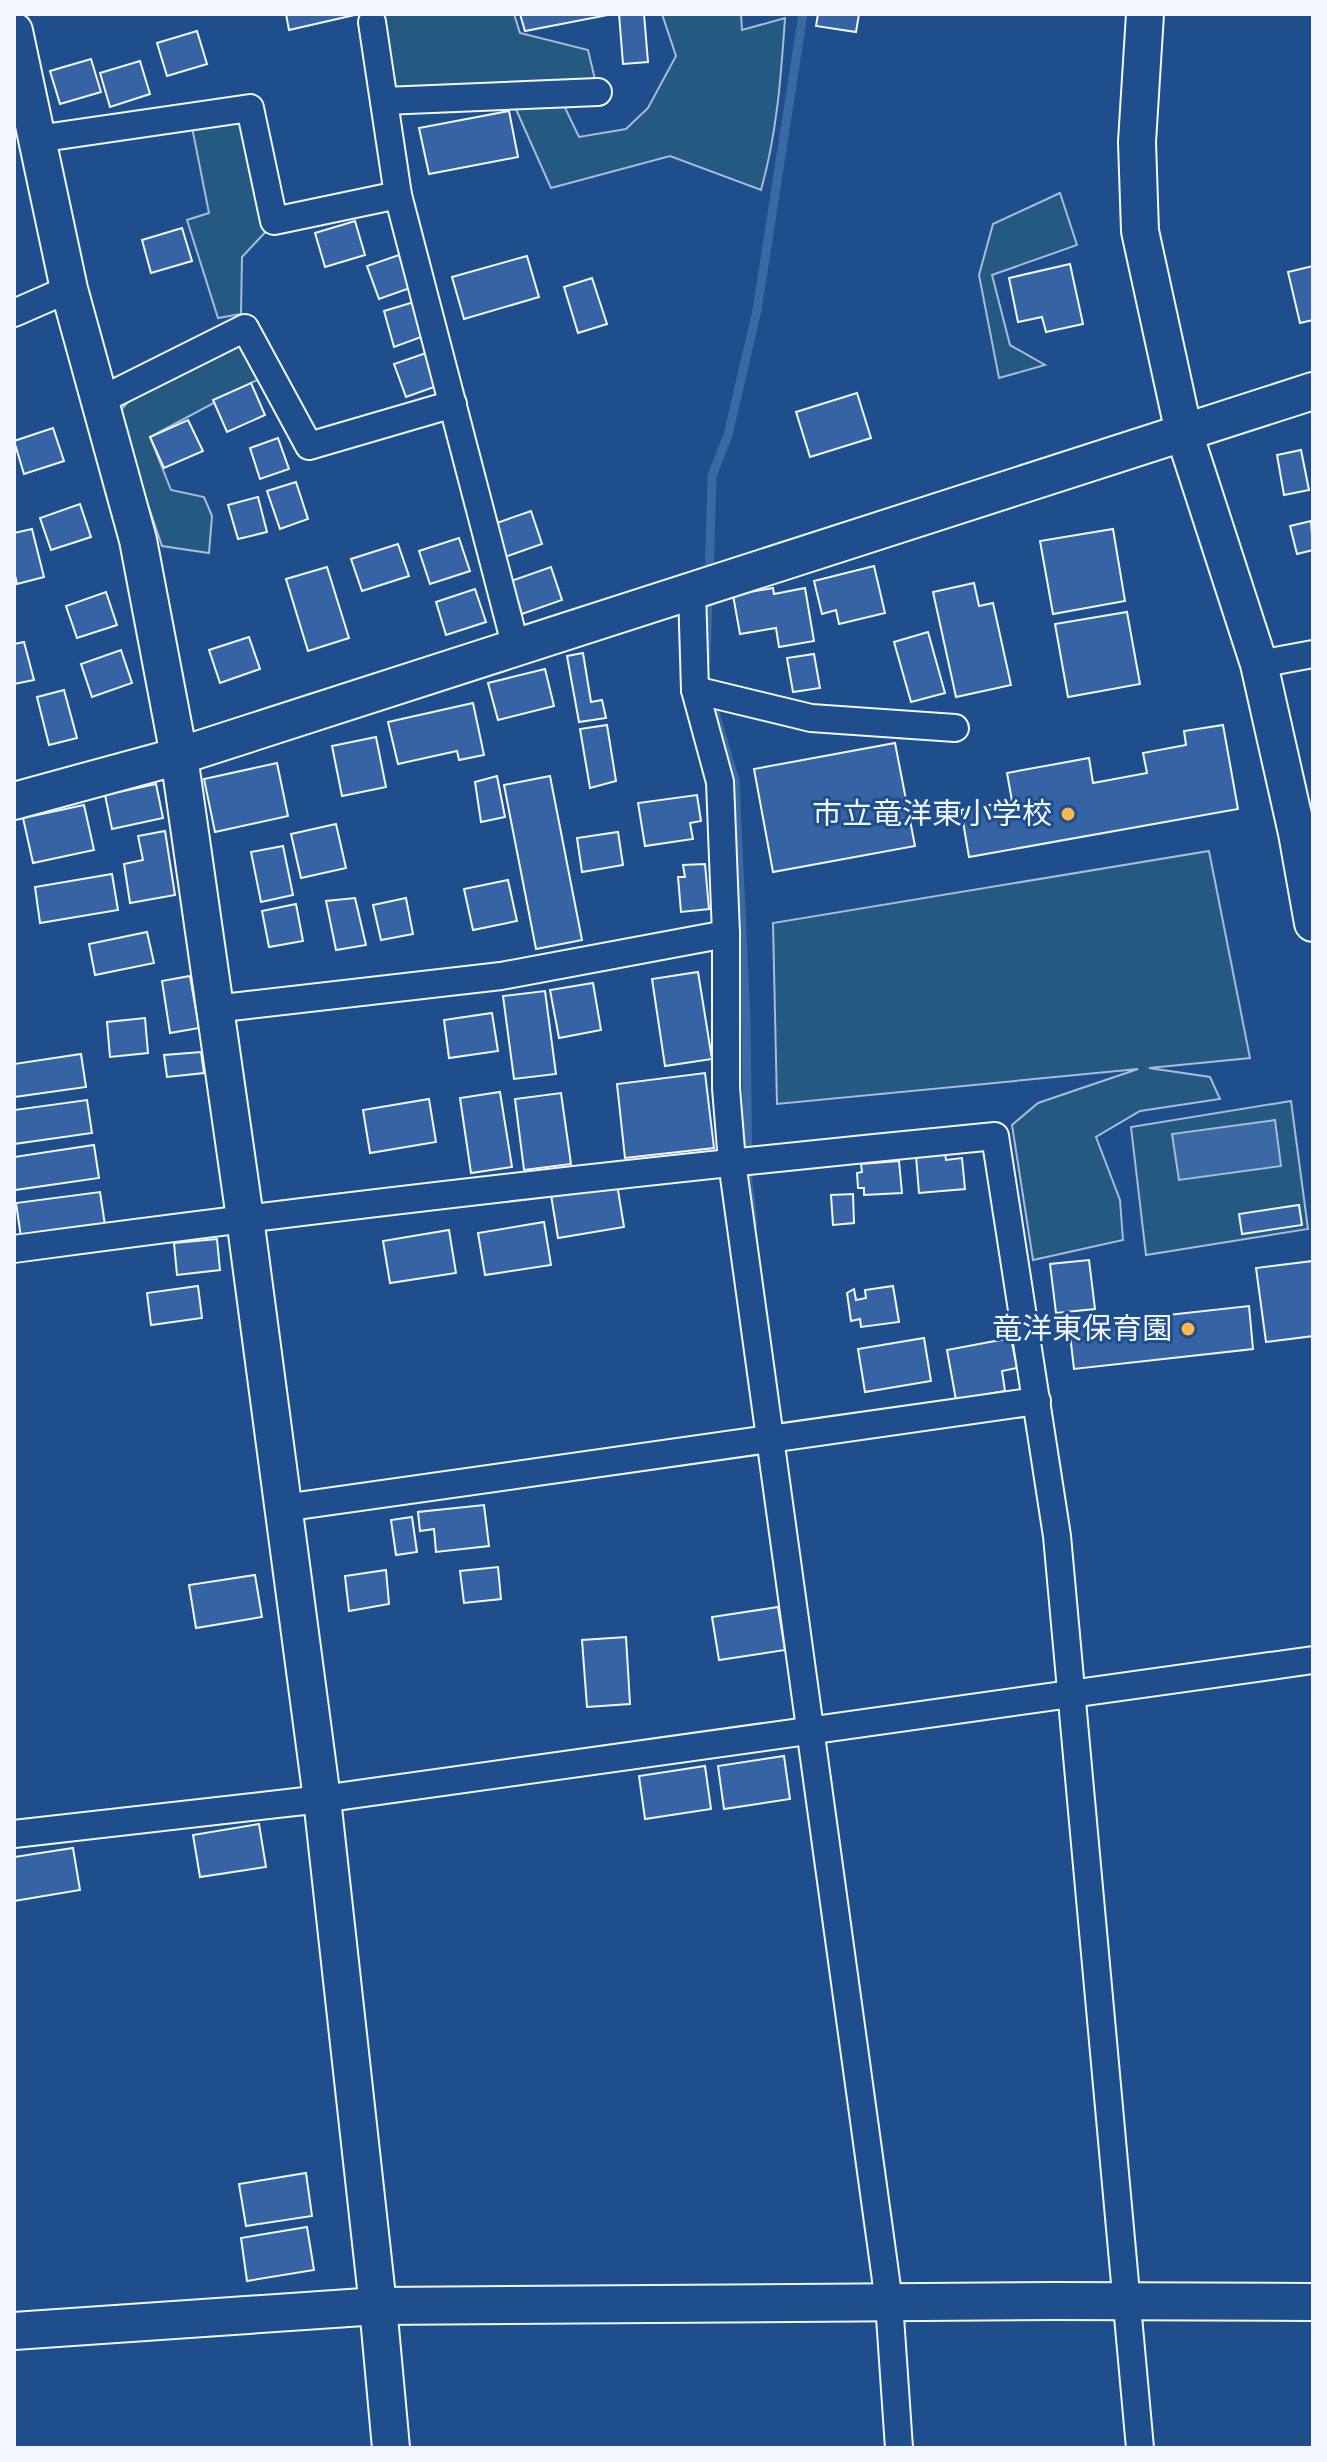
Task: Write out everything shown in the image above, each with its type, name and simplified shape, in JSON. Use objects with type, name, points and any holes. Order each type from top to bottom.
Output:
[{"type":"street","points":[[1145,14],[1137,142],[1140,231],[1184,433],[1259,664],[1297,833],[1313,923]]},
{"type":"street","points":[[372,22],[398,195],[516,648]]},
{"type":"street","points":[[15,41],[69,289],[138,540],[179,756],[245,1218],[322,1799],[391,2448]]},
{"type":"street","points":[[384,101],[598,92]]},
{"type":"street","points":[[37,139],[250,108],[274,221],[398,195]]},
{"type":"street","points":[[14,313],[69,289]]},
{"type":"street","points":[[99,401],[245,328],[309,446],[453,404]]},
{"type":"street","points":[[14,801],[179,756],[1313,391]]},
{"type":"street","points":[[692,591],[695,690],[720,782],[726,934],[726,1088],[732,1162],[889,2302],[899,2448]]},
{"type":"street","points":[[1259,664],[1313,654]]},
{"type":"street","points":[[695,690],[811,718],[955,728]]},
{"type":"street","points":[[214,1009],[501,976],[726,934]]},
{"type":"street","points":[[14,1249],[245,1218],[732,1162],[995,1136],[1057,1536],[1140,2448]]},
{"type":"street","points":[[283,1508],[1037,1401]]},
{"type":"street","points":[[14,1834],[322,1799],[1313,1660]]},
{"type":"street","points":[[14,2331],[378,2306],[1313,2302]]},
{"type":"shaded area","points":[[376,14],[514,14],[520,33],[588,50],[598,92],[383,91]]},
{"type":"shaded area","points":[[662,14],[741,14],[742,30],[785,18],[775,126],[761,190],[670,156],[551,188],[510,96],[558,93],[579,137],[626,129],[648,108],[676,56]]},
{"type":"shaded area","points":[[250,108],[272,225],[242,257],[241,314],[218,318],[187,220],[209,213],[190,117]]},
{"type":"shaded area","points":[[1060,193],[1077,245],[992,275],[1010,345],[1045,365],[999,378],[979,275],[993,224]]},
{"type":"shaded area","points":[[245,328],[270,373],[150,437],[171,490],[204,497],[212,516],[209,553],[162,546],[123,431],[121,410],[152,374]]},
{"type":"shaded area","points":[[1209,851],[1250,1058],[1149,1068],[1210,1077],[1220,1099],[1140,1111],[1096,1137],[1120,1200],[1123,1240],[1033,1260],[1012,1125],[1038,1103],[1138,1069],[777,1104],[773,923]]},
{"type":"shaded area","points":[[1291,1101],[1308,1229],[1146,1255],[1131,1127]]},
{"type":"shaded area","points":[[1275,1120],[1281,1166],[1179,1180],[1172,1134]]},
{"type":"building","points":[[286,14],[359,14],[289,30]]},
{"type":"building","points":[[520,14],[608,14],[608,15],[525,31]]},
{"type":"building","points":[[619,14],[644,14],[648,62],[623,64]]},
{"type":"building","points":[[818,14],[859,14],[856,32],[816,26]]},
{"type":"building","points":[[197,31],[207,64],[167,76],[157,43]]},
{"type":"building","points":[[91,59],[101,92],[60,104],[50,71]]},
{"type":"building","points":[[140,61],[150,94],[110,107],[100,73]]},
{"type":"building","points":[[509,111],[518,157],[429,174],[419,128]]},
{"type":"building","points":[[355,221],[365,255],[325,267],[315,233]]},
{"type":"building","points":[[182,228],[192,261],[151,273],[142,240]]},
{"type":"building","points":[[399,255],[410,288],[379,299],[367,266]]},
{"type":"building","points":[[527,256],[539,297],[464,319],[452,277]]},
{"type":"building","points":[[1070,264],[1083,324],[1046,332],[1042,317],[1018,322],[1009,278]]},
{"type":"building","points":[[1313,266],[1313,320],[1300,323],[1288,272]]},
{"type":"building","points":[[592,278],[607,324],[578,333],[564,287]]},
{"type":"building","points":[[414,302],[424,336],[394,347],[384,311]]},
{"type":"building","points":[[426,353],[437,386],[406,397],[394,364]]},
{"type":"building","points":[[251,383],[265,415],[227,432],[213,400]]},
{"type":"building","points":[[857,393],[871,438],[810,457],[796,412]]},
{"type":"building","points":[[188,420],[203,451],[164,468],[150,437]]},
{"type":"building","points":[[53,428],[64,461],[24,474],[14,441]]},
{"type":"building","points":[[278,438],[289,469],[260,479],[250,448]]},
{"type":"building","points":[[1301,450],[1309,490],[1284,495],[1277,455]]},
{"type":"building","points":[[296,482],[308,519],[280,529],[267,491]]},
{"type":"building","points":[[258,497],[267,532],[238,539],[228,505]]},
{"type":"building","points":[[80,504],[91,537],[51,550],[40,518]]},
{"type":"building","points":[[531,511],[542,544],[502,558],[491,525]]},
{"type":"building","points":[[1311,521],[1313,550],[1297,554],[1290,526]]},
{"type":"building","points":[[32,529],[44,577],[17,584],[14,533]]},
{"type":"building","points":[[1113,529],[1125,601],[1053,614],[1040,541]]},
{"type":"building","points":[[459,538],[470,571],[430,584],[419,551]]},
{"type":"building","points":[[398,544],[409,576],[362,591],[351,559]]},
{"type":"building","points":[[874,566],[885,613],[839,624],[836,610],[822,614],[814,581]]},
{"type":"building","points":[[327,567],[349,638],[308,651],[286,579]]},
{"type":"building","points":[[551,567],[562,600],[522,614],[511,581]]},
{"type":"building","points":[[974,583],[979,606],[993,603],[1011,685],[956,697],[933,592]]},
{"type":"building","points":[[773,588],[774,594],[805,588],[814,641],[779,647],[776,628],[740,634],[733,595]]},
{"type":"building","points":[[475,589],[486,622],[446,635],[436,602]]},
{"type":"building","points":[[106,592],[117,625],[77,638],[66,606]]},
{"type":"building","points":[[1127,612],[1140,684],[1068,697],[1055,624]]},
{"type":"building","points":[[928,632],[945,693],[911,702],[894,642]]},
{"type":"building","points":[[249,637],[260,669],[220,683],[209,650]]},
{"type":"building","points":[[24,642],[34,680],[14,684],[14,644]]},
{"type":"building","points":[[121,650],[132,683],[92,697],[81,664]]},
{"type":"building","points":[[583,653],[591,702],[602,700],[606,718],[579,722],[567,656]]},
{"type":"building","points":[[814,654],[820,688],[793,692],[787,658]]},
{"type":"building","points":[[545,669],[554,706],[498,720],[488,683]]},
{"type":"building","points":[[64,690],[77,738],[49,745],[37,697]]},
{"type":"building","points":[[473,703],[484,755],[459,760],[457,751],[398,764],[388,722]]},
{"type":"building","points":[[607,725],[616,781],[590,788],[580,729]]},
{"type":"building","points":[[1223,725],[1238,809],[969,857],[961,810],[1012,801],[1007,773],[1089,758],[1093,783],[1147,773],[1143,753],[1186,745],[1184,731]]},
{"type":"building","points":[[376,737],[386,787],[342,796],[332,746]]},
{"type":"building","points":[[895,743],[915,846],[773,872],[754,769]]},
{"type":"building","points":[[277,763],[288,816],[215,832],[204,779]]},
{"type":"building","points":[[497,776],[505,817],[481,822],[475,782]]},
{"type":"building","points":[[550,776],[582,940],[536,949],[504,785]]},
{"type":"building","points":[[156,784],[163,818],[112,829],[105,795]]},
{"type":"building","points":[[697,795],[701,821],[690,823],[693,839],[645,846],[638,803]]},
{"type":"building","points":[[84,805],[94,850],[33,863],[23,818]]},
{"type":"building","points":[[336,824],[346,868],[301,878],[291,834]]},
{"type":"building","points":[[165,831],[175,895],[130,903],[124,864],[143,860],[138,836]]},
{"type":"building","points":[[618,832],[623,865],[582,872],[577,838]]},
{"type":"building","points":[[283,846],[293,895],[261,902],[251,852]]},
{"type":"building","points":[[705,864],[709,909],[681,912],[678,877],[685,877],[683,865]]},
{"type":"building","points":[[112,874],[118,910],[40,923],[35,887]]},
{"type":"building","points":[[508,880],[517,921],[473,930],[464,889]]},
{"type":"building","points":[[355,898],[366,945],[336,950],[326,901]]},
{"type":"building","points":[[406,898],[413,934],[381,940],[373,905]]},
{"type":"building","points":[[296,904],[303,941],[269,947],[262,911]]},
{"type":"building","points":[[147,932],[154,963],[95,975],[89,944]]},
{"type":"building","points":[[698,972],[712,1059],[665,1066],[652,979]]},
{"type":"building","points":[[190,976],[199,1028],[170,1033],[162,981]]},
{"type":"building","points":[[593,983],[601,1030],[559,1038],[550,990]]},
{"type":"building","points":[[545,991],[556,1074],[514,1079],[503,996]]},
{"type":"building","points":[[492,1013],[498,1051],[449,1058],[444,1020]]},
{"type":"building","points":[[145,1018],[148,1053],[110,1057],[107,1022]]},
{"type":"building","points":[[201,1052],[204,1073],[167,1077],[164,1055]]},
{"type":"building","points":[[81,1054],[86,1087],[14,1097],[14,1064]]},
{"type":"building","points":[[705,1073],[714,1148],[625,1158],[617,1084]]},
{"type":"building","points":[[500,1092],[512,1167],[471,1173],[460,1098]]},
{"type":"building","points":[[561,1093],[571,1164],[524,1170],[515,1099]]},
{"type":"building","points":[[429,1099],[436,1142],[370,1153],[363,1110]]},
{"type":"building","points":[[87,1100],[92,1133],[14,1144],[14,1110]]},
{"type":"building","points":[[94,1145],[99,1178],[15,1190],[14,1157]]},
{"type":"building","points":[[945,1153],[946,1160],[962,1158],[965,1189],[919,1193],[916,1156]]},
{"type":"building","points":[[899,1161],[902,1193],[864,1195],[864,1188],[858,1188],[857,1173],[862,1172],[861,1164]]},
{"type":"building","points":[[617,1184],[624,1227],[558,1238],[551,1195]]},
{"type":"building","points":[[100,1192],[105,1225],[21,1237],[16,1203]]},
{"type":"building","points":[[853,1194],[854,1223],[833,1225],[831,1195]]},
{"type":"building","points":[[1299,1205],[1302,1225],[1242,1234],[1239,1214]]},
{"type":"building","points":[[544,1222],[551,1265],[485,1275],[478,1233]]},
{"type":"building","points":[[449,1230],[456,1273],[390,1283],[383,1241]]},
{"type":"building","points":[[217,1239],[220,1270],[177,1275],[174,1243]]},
{"type":"building","points":[[1089,1260],[1095,1309],[1056,1313],[1050,1264]]},
{"type":"building","points":[[1313,1261],[1313,1336],[1266,1342],[1256,1268]]},
{"type":"building","points":[[198,1286],[202,1318],[151,1325],[147,1293]]},
{"type":"building","points":[[893,1286],[899,1322],[861,1327],[860,1319],[851,1321],[847,1293],[854,1289],[856,1300],[866,1298],[865,1290]]},
{"type":"building","points":[[1249,1306],[1253,1349],[1074,1369],[1069,1326]]},
{"type":"building","points":[[924,1338],[931,1381],[865,1392],[858,1349]]},
{"type":"building","points":[[1011,1338],[1017,1368],[1002,1371],[1005,1391],[956,1400],[947,1350]]},
{"type":"building","points":[[484,1505],[489,1546],[436,1552],[434,1529],[420,1531],[418,1512]]},
{"type":"building","points":[[412,1517],[417,1552],[396,1555],[391,1520]]},
{"type":"building","points":[[498,1567],[501,1599],[464,1603],[460,1571]]},
{"type":"building","points":[[386,1570],[389,1604],[349,1611],[345,1576]]},
{"type":"building","points":[[255,1575],[262,1617],[196,1628],[189,1585]]},
{"type":"building","points":[[778,1607],[785,1650],[719,1660],[712,1617]]},
{"type":"building","points":[[626,1637],[630,1704],[587,1707],[582,1640]]},
{"type":"building","points":[[784,1756],[790,1799],[724,1809],[718,1766]]},
{"type":"building","points":[[705,1766],[711,1809],[645,1819],[639,1776]]},
{"type":"building","points":[[259,1824],[266,1867],[200,1877],[193,1835]]},
{"type":"building","points":[[73,1848],[80,1890],[14,1901],[14,1857]]},
{"type":"building","points":[[306,2173],[312,2216],[246,2226],[239,2184]]},
{"type":"building","points":[[307,2227],[314,2270],[247,2281],[241,2238]]},
{"type":"waterway","points":[[709,577],[712,476],[728,435],[757,310],[803,14]]},
{"type":"waterway","points":[[706,661],[708,595]]},
{"type":"waterway","points":[[711,699],[735,781],[746,1020],[748,1182],[753,1224]]},
{"type":"place","name":"市立竜洋東小学校","points":[[1068,814]]},
{"type":"place","name":"竜洋東保育園","points":[[1188,1329]]}]
